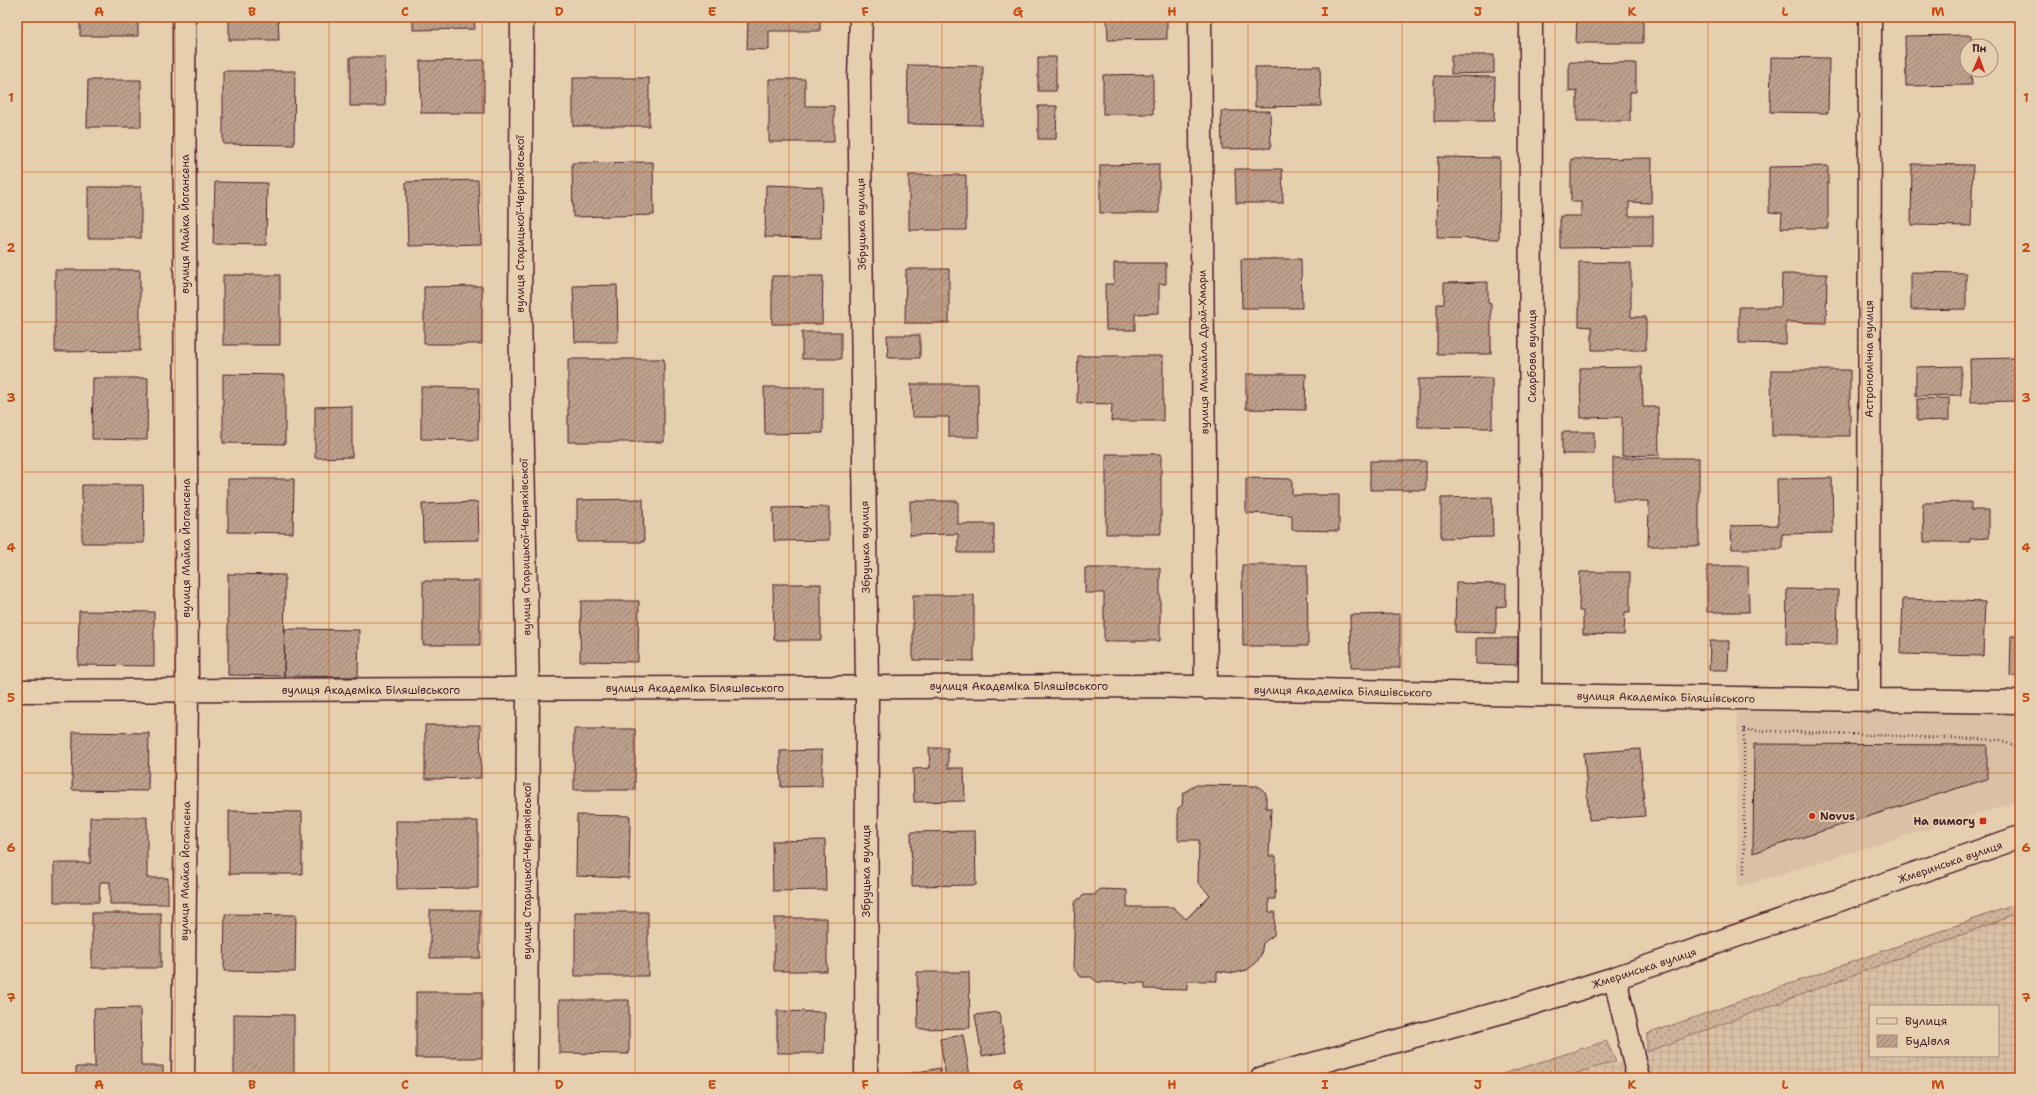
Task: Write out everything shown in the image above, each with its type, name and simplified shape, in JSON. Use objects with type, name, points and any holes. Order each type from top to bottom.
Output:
[{"type":"street","name":"вулиця Майка Йогансена","points":[[183,1078],[187,691],[184,17]]},
{"type":"street","name":"вулиця Старицької-Черняхівської","points":[[522,17],[520,312],[528,689],[526,1078]]},
{"type":"street","name":"Збруцька вулиця","points":[[861,17],[859,78],[867,687],[866,1078]]},
{"type":"street","name":"вулиця Михайла Драй-Хмари","points":[[1200,17],[1206,688]]},
{"type":"street","name":"Скарбова вулиця","points":[[1530,695],[1531,17]]},
{"type":"street","name":"Астрономічна вулиця","points":[[1869,701],[1870,17]]},
{"type":"street","name":"вулиця Академіка Біляшівського","points":[[17,691],[867,687],[1206,688],[1869,701],[2020,702]]},
{"type":"street","name":"Жмеринська вулиця","points":[[1262,1078],[1509,1010],[1615,978],[2020,837]]},
{"type":"street","points":[[1615,978],[1638,1078]]},
{"type":"path","points":[[1744,698],[1744,874]]},
{"type":"path","points":[[1744,730],[2000,740],[2020,749]]},
{"type":"shaded area","points":[[1737,712],[2020,714],[2020,801],[1738,887]]},
{"type":"shaded area","points":[[2020,903],[2020,913],[1647,1052],[1647,1034]]},
{"type":"shaded area","points":[[2020,913],[2020,1078],[1561,1078],[1633,1058]]},
{"type":"shaded area","points":[[1606,1041],[1616,1061],[1561,1078],[1490,1078]]},
{"type":"building","points":[[80,17],[138,17],[138,36],[80,36]]},
{"type":"building","points":[[229,17],[278,17],[279,40],[229,40]]},
{"type":"building","points":[[413,17],[474,17],[475,29],[413,30]]},
{"type":"building","points":[[567,17],[616,17],[616,19],[567,20]]},
{"type":"building","points":[[748,17],[820,17],[820,31],[769,31],[769,50],[747,49]]},
{"type":"building","points":[[1107,17],[1167,17],[1167,39],[1108,40]]},
{"type":"building","points":[[1422,17],[1493,17],[1493,20],[1422,20]]},
{"type":"building","points":[[1577,17],[1643,17],[1643,43],[1576,43]]},
{"type":"building","points":[[1954,17],[1977,17],[1977,20],[1954,20]]},
{"type":"building","points":[[1971,35],[1971,38],[1959,38],[1959,78],[1972,78],[1972,85],[1906,86],[1905,36]]},
{"type":"building","points":[[1451,55],[1494,55],[1494,73],[1451,74]]},
{"type":"building","points":[[350,57],[385,57],[385,106],[350,106]]},
{"type":"building","points":[[1038,57],[1056,57],[1056,91],[1038,91]]},
{"type":"building","points":[[1771,57],[1829,58],[1828,113],[1770,112]]},
{"type":"building","points":[[484,60],[484,113],[421,113],[420,61]]},
{"type":"building","points":[[1569,62],[1636,63],[1636,92],[1630,92],[1630,121],[1577,121],[1577,91],[1569,92]]},
{"type":"building","points":[[908,65],[983,66],[982,125],[907,124]]},
{"type":"building","points":[[1320,66],[1321,106],[1255,107],[1255,67]]},
{"type":"building","points":[[223,71],[295,71],[294,145],[223,144]]},
{"type":"building","points":[[1153,74],[1153,114],[1103,114],[1103,75]]},
{"type":"building","points":[[1434,76],[1495,77],[1494,121],[1434,121]]},
{"type":"building","points":[[573,78],[649,78],[649,126],[573,126]]},
{"type":"building","points":[[769,79],[805,79],[805,106],[834,106],[834,142],[769,142]]},
{"type":"building","points":[[88,80],[141,80],[141,127],[87,127]]},
{"type":"building","points":[[1038,106],[1057,106],[1056,139],[1038,139]]},
{"type":"building","points":[[1221,111],[1270,111],[1271,148],[1222,149]]},
{"type":"building","points":[[1438,157],[1500,158],[1499,239],[1437,238]]},
{"type":"building","points":[[1652,158],[1651,203],[1629,202],[1629,216],[1653,216],[1653,247],[1560,248],[1560,216],[1581,216],[1581,202],[1571,202],[1571,159]]},
{"type":"building","points":[[653,162],[654,215],[573,217],[572,163]]},
{"type":"building","points":[[1159,164],[1159,213],[1100,213],[1100,165]]},
{"type":"building","points":[[1912,164],[1973,165],[1971,226],[1911,225]]},
{"type":"building","points":[[1828,166],[1828,228],[1781,228],[1782,213],[1769,212],[1769,167]]},
{"type":"building","points":[[1235,169],[1282,169],[1283,203],[1236,203]]},
{"type":"building","points":[[909,175],[966,175],[966,230],[909,230]]},
{"type":"building","points":[[478,180],[481,244],[408,246],[406,182]]},
{"type":"building","points":[[215,182],[267,183],[266,245],[213,244]]},
{"type":"building","points":[[766,185],[822,187],[821,238],[765,237]]},
{"type":"building","points":[[88,187],[141,187],[141,238],[88,238]]},
{"type":"building","points":[[1241,259],[1301,259],[1302,308],[1242,308]]},
{"type":"building","points":[[1579,262],[1631,263],[1631,317],[1646,317],[1646,350],[1592,350],[1592,327],[1579,326]]},
{"type":"building","points":[[1114,263],[1166,263],[1166,284],[1159,284],[1159,313],[1135,314],[1135,330],[1106,330],[1105,284],[1114,284]]},
{"type":"building","points":[[906,269],[949,269],[949,323],[905,323]]},
{"type":"building","points":[[55,270],[140,270],[140,351],[55,352]]},
{"type":"building","points":[[1911,272],[1966,273],[1966,309],[1911,310]]},
{"type":"building","points":[[1782,274],[1827,274],[1826,323],[1786,322],[1786,344],[1739,343],[1739,307],[1781,307]]},
{"type":"building","points":[[223,275],[280,275],[280,345],[223,345]]},
{"type":"building","points":[[772,276],[823,276],[822,324],[772,324]]},
{"type":"building","points":[[1488,282],[1488,303],[1491,304],[1491,354],[1437,354],[1437,304],[1444,304],[1444,283]]},
{"type":"building","points":[[617,285],[618,342],[575,342],[573,286]]},
{"type":"building","points":[[482,286],[482,344],[424,344],[424,287]]},
{"type":"building","points":[[802,332],[841,332],[841,359],[802,359]]},
{"type":"building","points":[[887,335],[920,335],[920,358],[888,358]]},
{"type":"building","points":[[1078,356],[1163,356],[1163,421],[1111,421],[1112,404],[1077,403]]},
{"type":"building","points":[[2016,358],[2017,401],[1971,402],[1970,359]]},
{"type":"building","points":[[568,359],[664,359],[664,442],[568,442]]},
{"type":"building","points":[[1961,366],[1961,395],[1916,396],[1916,367]]},
{"type":"building","points":[[1642,367],[1643,407],[1658,407],[1659,455],[1622,456],[1622,417],[1581,418],[1580,368]]},
{"type":"building","points":[[1771,370],[1850,370],[1850,436],[1772,436]]},
{"type":"building","points":[[223,374],[285,375],[285,444],[223,443]]},
{"type":"building","points":[[1246,374],[1306,374],[1305,410],[1246,409]]},
{"type":"building","points":[[93,378],[148,378],[147,440],[92,439]]},
{"type":"building","points":[[1492,378],[1492,428],[1418,427],[1418,379]]},
{"type":"building","points":[[911,384],[978,384],[979,437],[949,437],[949,417],[912,417]]},
{"type":"building","points":[[421,387],[479,388],[478,440],[421,439]]},
{"type":"building","points":[[764,387],[823,387],[823,433],[765,434]]},
{"type":"building","points":[[1949,398],[1949,420],[1917,421],[1917,399]]},
{"type":"building","points":[[352,406],[352,457],[315,458],[315,407]]},
{"type":"building","points":[[1562,432],[1594,432],[1594,454],[1562,454]]},
{"type":"building","points":[[1106,454],[1161,454],[1161,534],[1106,534]]},
{"type":"building","points":[[1613,458],[1699,458],[1699,546],[1648,546],[1649,501],[1613,501]]},
{"type":"building","points":[[1370,461],[1426,461],[1426,490],[1370,490]]},
{"type":"building","points":[[1246,478],[1292,479],[1292,495],[1339,495],[1339,531],[1292,530],[1292,515],[1246,513]]},
{"type":"building","points":[[1832,478],[1833,533],[1782,534],[1782,549],[1732,549],[1731,526],[1778,525],[1777,479]]},
{"type":"building","points":[[228,479],[294,479],[293,533],[228,532]]},
{"type":"building","points":[[82,485],[143,485],[144,543],[82,543]]},
{"type":"building","points":[[1492,497],[1493,537],[1441,538],[1441,498]]},
{"type":"building","points":[[643,499],[644,542],[577,542],[577,500]]},
{"type":"building","points":[[910,501],[958,501],[958,524],[994,524],[994,553],[958,553],[958,534],[910,535]]},
{"type":"building","points":[[478,502],[479,540],[423,541],[422,504]]},
{"type":"building","points":[[1971,502],[1971,510],[1989,510],[1989,538],[1970,539],[1970,542],[1924,542],[1923,503]]},
{"type":"building","points":[[829,507],[829,540],[774,541],[773,508]]},
{"type":"building","points":[[1242,565],[1307,565],[1308,646],[1243,646]]},
{"type":"building","points":[[1707,566],[1748,566],[1749,612],[1707,612]]},
{"type":"building","points":[[1085,568],[1160,568],[1160,641],[1104,641],[1104,593],[1085,593]]},
{"type":"building","points":[[1580,572],[1630,572],[1630,612],[1625,612],[1624,635],[1583,634],[1583,611],[1579,611]]},
{"type":"building","points":[[228,574],[285,575],[284,676],[228,675]]},
{"type":"building","points":[[423,581],[480,581],[480,645],[423,645]]},
{"type":"building","points":[[1456,583],[1506,584],[1506,606],[1496,607],[1496,633],[1455,632]]},
{"type":"building","points":[[773,584],[821,584],[821,640],[774,640]]},
{"type":"building","points":[[1787,589],[1838,590],[1837,645],[1786,644]]},
{"type":"building","points":[[913,595],[974,595],[974,661],[913,660]]},
{"type":"building","points":[[1903,599],[1985,602],[1983,656],[1901,654]]},
{"type":"building","points":[[581,601],[639,601],[638,662],[580,661]]},
{"type":"building","points":[[79,611],[154,612],[154,666],[78,665]]},
{"type":"building","points":[[1400,614],[1400,668],[1351,668],[1350,615]]},
{"type":"building","points":[[285,629],[359,630],[358,677],[284,676]]},
{"type":"building","points":[[2011,636],[2020,636],[2020,676],[2010,676]]},
{"type":"building","points":[[1476,638],[1518,638],[1517,665],[1476,664]]},
{"type":"building","points":[[1710,641],[1729,641],[1728,670],[1709,670]]},
{"type":"building","points":[[425,725],[480,725],[481,778],[425,779]]},
{"type":"building","points":[[574,729],[635,729],[635,790],[574,790]]},
{"type":"building","points":[[73,732],[149,733],[148,791],[72,790]]},
{"type":"building","name":"Novus","points":[[1754,744],[1987,745],[1987,779],[1753,853]]},
{"type":"building","points":[[929,748],[948,748],[948,768],[964,768],[965,801],[914,802],[913,769],[930,768]]},
{"type":"building","points":[[1640,749],[1645,816],[1589,820],[1584,753]]},
{"type":"building","points":[[822,750],[822,786],[781,787],[780,751]]},
{"type":"building","points":[[1194,785],[1258,786],[1266,793],[1266,808],[1271,808],[1269,856],[1276,856],[1275,899],[1269,899],[1269,912],[1275,912],[1274,935],[1263,943],[1261,955],[1256,963],[1247,970],[1235,973],[1217,971],[1217,981],[1187,981],[1187,990],[1145,989],[1145,983],[1097,982],[1091,977],[1081,977],[1073,968],[1075,902],[1084,895],[1094,895],[1100,889],[1127,890],[1127,907],[1173,907],[1186,919],[1210,895],[1198,883],[1199,840],[1178,840],[1178,808],[1182,806],[1183,794]]},
{"type":"building","points":[[229,811],[302,812],[302,874],[229,874]]},
{"type":"building","points":[[577,815],[630,816],[629,878],[576,876]]},
{"type":"building","points":[[90,817],[147,817],[147,878],[168,878],[168,904],[110,904],[110,882],[100,882],[99,902],[54,902],[54,863],[90,863]]},
{"type":"building","points":[[396,821],[478,821],[478,888],[397,889]]},
{"type":"building","points":[[975,831],[976,885],[912,886],[911,832]]},
{"type":"building","points":[[825,840],[826,890],[773,891],[772,841]]},
{"type":"building","points":[[430,910],[480,910],[480,958],[430,958]]},
{"type":"building","points":[[575,912],[648,912],[648,976],[575,976]]},
{"type":"building","points":[[92,913],[161,913],[161,968],[92,968]]},
{"type":"building","points":[[225,914],[296,915],[295,972],[224,971]]},
{"type":"building","points":[[774,918],[827,918],[827,971],[774,971]]},
{"type":"building","points":[[917,972],[969,972],[970,1028],[918,1029]]},
{"type":"building","points":[[416,992],[482,992],[482,1058],[416,1058]]},
{"type":"building","points":[[559,1000],[629,1000],[629,1054],[559,1053]]},
{"type":"building","points":[[140,1008],[141,1066],[163,1066],[163,1078],[76,1078],[76,1067],[95,1067],[94,1009]]},
{"type":"building","points":[[777,1011],[825,1012],[824,1053],[777,1053]]},
{"type":"building","points":[[999,1012],[1006,1052],[982,1056],[975,1015]]},
{"type":"building","points":[[234,1014],[294,1015],[294,1078],[234,1078]]},
{"type":"building","points":[[963,1035],[970,1076],[946,1078],[940,1039]]},
{"type":"building","points":[[940,1068],[941,1078],[891,1078],[891,1077]]},
{"type":"place","name":"Novus","points":[[1812,816]]},
{"type":"place","name":"На вимогу","points":[[1983,821]]}]
